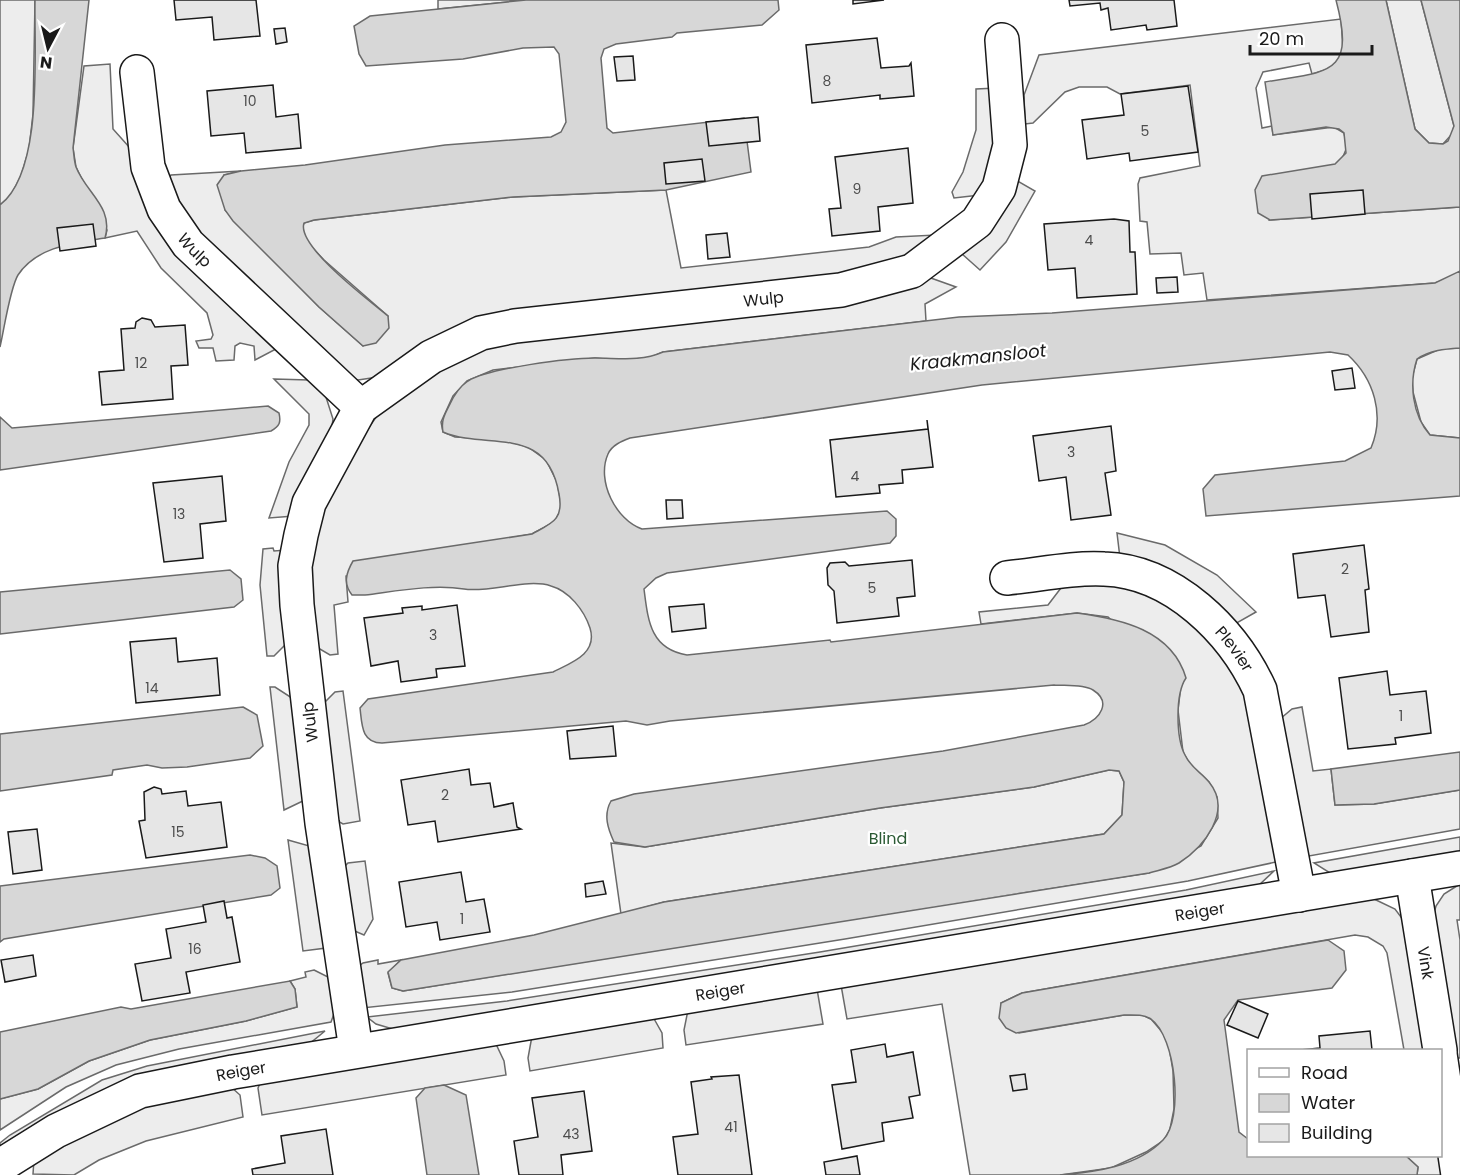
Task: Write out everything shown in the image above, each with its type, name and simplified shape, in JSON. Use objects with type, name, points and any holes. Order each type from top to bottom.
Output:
[{"type":"street","name":"Wulp","points":[[356,1050],[322,824],[294,566],[309,503],[361,406],[431,357],[481,333],[515,326],[841,290],[912,271],[977,222],[999,188],[1010,146],[1002,40]]},
{"type":"street","name":"Wulp","points":[[136,72],[148,167],[164,209],[188,244],[361,406]]},
{"type":"street","name":"Plevier","points":[[1007,578],[1104,568],[1146,578],[1174,592],[1215,623],[1248,663],[1260,690],[1299,895]]},
{"type":"street","name":"Reiger","points":[[0,1166],[56,1131],[140,1091],[356,1050],[662,1003],[1460,868]]},
{"type":"street","name":"Vink","points":[[1412,876],[1440,1049]]},
{"type":"street","name":"Vink","points":[[1442,1066],[1458,1175]]},
{"type":"shaded area","points":[[0,0],[35,0],[33,114],[29,149],[21,176],[11,195],[0,205]]},
{"type":"shaded area","points":[[438,0],[526,0],[438,9]]},
{"type":"shaded area","points":[[1386,0],[1421,0],[1454,126],[1452,134],[1443,144],[1429,143],[1415,129]]},
{"type":"shaded area","points":[[1341,19],[1343,49],[1341,59],[1329,69],[1312,74],[1309,63],[1263,72],[1256,88],[1262,128],[1272,126],[1273,135],[1334,127],[1344,133],[1347,147],[1342,159],[1270,220],[1460,207],[1460,271],[1455,276],[1435,283],[1207,300],[1203,273],[1184,275],[1181,253],[1150,254],[1147,222],[1140,221],[1138,184],[1140,178],[1200,166],[1190,85],[1120,94],[1107,87],[1079,87],[1065,92],[1033,123],[1025,124],[1024,95],[1039,55]]},
{"type":"shaded area","points":[[110,64],[113,129],[130,148],[276,349],[255,360],[254,346],[240,343],[235,346],[234,360],[216,361],[213,348],[199,348],[196,341],[211,339],[213,335],[207,313],[161,268],[137,231],[105,238],[107,230],[76,167],[73,148],[84,66]]},
{"type":"shaded area","points":[[997,88],[998,146],[980,195],[954,198],[952,192],[963,172],[976,130],[976,89]]},
{"type":"shaded area","points":[[241,171],[224,175],[225,210],[319,307],[363,346],[388,316],[324,260],[306,241],[302,229],[304,223],[513,197],[666,190],[681,268],[869,247],[896,237],[935,235],[914,256],[873,270],[540,308],[378,377],[358,380],[348,378],[200,236],[175,200],[168,179],[171,175]]},
{"type":"shaded area","points":[[1014,179],[1035,191],[1006,242],[980,270],[962,254]]},
{"type":"shaded area","points":[[928,277],[956,287],[925,304],[926,321],[663,352],[649,358],[616,360],[595,358],[493,370],[467,381],[453,396],[441,422],[443,432],[455,437],[500,439],[528,447],[546,460],[557,482],[562,508],[554,522],[532,534],[449,549],[346,576],[348,602],[334,605],[338,654],[330,655],[313,645],[309,594],[312,557],[318,524],[330,490],[379,413],[436,370],[506,339]]},
{"type":"shaded area","points":[[1460,348],[1460,438],[1430,435],[1421,422],[1413,392],[1412,378],[1417,359],[1440,349]]},
{"type":"shaded area","points":[[274,379],[309,380],[325,394],[333,419],[331,433],[294,516],[269,518],[289,462],[309,425],[309,414]]},
{"type":"shaded area","points":[[1117,533],[1165,545],[1217,575],[1256,612],[1235,624],[1120,558]]},
{"type":"shaded area","points":[[273,548],[274,551],[286,550],[287,643],[274,656],[267,656],[260,585],[263,549]]},
{"type":"shaded area","points":[[1088,581],[1149,592],[1213,640],[1245,690],[1276,862],[1188,881],[845,939],[512,992],[362,1008],[355,969],[363,963],[378,960],[378,964],[401,960],[388,973],[392,988],[403,991],[954,902],[1149,873],[1201,846],[1218,818],[1217,797],[1209,782],[1192,768],[1183,752],[1178,710],[1181,685],[1108,617],[1077,613],[981,624],[979,612],[1048,605],[1064,584]]},
{"type":"shaded area","points":[[270,687],[275,687],[295,700],[307,799],[284,810]]},
{"type":"shaded area","points":[[343,691],[360,821],[343,824],[336,820],[321,706],[335,692]]},
{"type":"shaded area","points":[[1302,707],[1313,771],[1331,769],[1335,805],[1374,804],[1460,790],[1460,829],[1309,856],[1304,848],[1280,719],[1292,709]]},
{"type":"shaded area","name":"Blind","points":[[1109,770],[1119,771],[1124,782],[1122,815],[1104,834],[664,902],[621,914],[611,843],[645,847],[880,808],[1034,787]]},
{"type":"shaded area","points":[[1460,837],[1460,856],[1330,873],[1314,863]]},
{"type":"shaded area","points":[[288,840],[313,847],[326,948],[303,951]]},
{"type":"shaded area","points":[[365,861],[373,919],[364,935],[350,929],[342,869],[348,863]]},
{"type":"shaded area","points":[[1274,871],[1259,885],[396,1030],[376,1024],[367,1017],[507,1001],[820,952],[1186,890]]},
{"type":"shaded area","points":[[1460,884],[1460,920],[1457,920],[1460,940],[1460,1058],[1454,1058],[1433,917],[1436,906],[1444,894]]},
{"type":"shaded area","points":[[1374,899],[1395,909],[1407,925],[1429,1049],[1404,1049],[1387,953],[1383,946],[1368,937],[1355,935],[1022,993],[1001,1003],[1019,1033],[1124,1015],[1142,1015],[1151,1019],[1163,1033],[1169,1047],[1173,1071],[1174,1109],[1170,1129],[1164,1140],[1146,1152],[1111,1168],[1060,1175],[970,1175],[942,1004],[847,1019],[841,985]]},
{"type":"shaded area","points":[[314,970],[330,978],[335,1011],[331,1022],[179,1049],[116,1065],[66,1087],[0,1130],[0,1099],[38,1089],[89,1061],[150,1040],[246,1021],[297,1007],[295,989],[290,981],[306,977],[305,972]]},
{"type":"shaded area","points":[[817,989],[823,1024],[686,1045],[684,1030],[688,1010]]},
{"type":"shaded area","points":[[653,1017],[662,1033],[663,1048],[530,1071],[528,1058],[532,1036]]},
{"type":"shaded area","points":[[325,1031],[309,1044],[0,1149],[0,1143],[10,1135],[102,1080],[147,1066]]},
{"type":"shaded area","points":[[495,1042],[504,1061],[506,1075],[262,1115],[258,1088],[261,1081]]},
{"type":"shaded area","points":[[230,1086],[240,1095],[243,1117],[146,1141],[99,1160],[74,1175],[33,1174],[34,1159],[146,1103]]},
{"type":"shaded area","points":[[1407,1157],[1440,1157],[1447,1175],[1417,1175],[1418,1167]]},
{"type":"water","points":[[35,0],[89,0],[73,148],[76,167],[98,201],[106,217],[107,227],[105,238],[57,247],[26,265],[18,275],[12,289],[0,347],[0,205],[14,189],[24,166],[30,139],[34,109]]},
{"type":"water","points":[[526,0],[778,0],[779,10],[762,25],[677,33],[672,37],[616,44],[604,49],[601,58],[607,128],[613,133],[744,118],[751,172],[666,190],[513,197],[304,223],[305,233],[311,245],[322,259],[388,316],[389,328],[376,343],[363,346],[319,307],[233,221],[225,210],[217,185],[224,175],[241,171],[305,165],[445,145],[551,137],[561,132],[566,122],[559,54],[554,47],[523,48],[463,59],[366,66],[359,54],[354,26],[370,16]]},
{"type":"water","points":[[1336,0],[1386,0],[1415,129],[1429,143],[1443,144],[1448,141],[1454,126],[1421,0],[1460,0],[1460,207],[1270,220],[1258,213],[1255,190],[1262,176],[1335,164],[1346,153],[1344,133],[1339,129],[1326,127],[1273,135],[1265,82],[1306,75],[1332,65],[1339,56],[1342,43]]},
{"type":"water","name":"Kraakmansloot","points":[[1460,271],[1460,348],[1432,352],[1417,359],[1413,388],[1419,418],[1430,435],[1460,438],[1460,496],[1206,516],[1203,489],[1215,475],[1345,461],[1371,448],[1375,436],[1377,410],[1370,386],[1365,375],[1348,355],[1330,352],[982,385],[630,438],[615,446],[608,454],[605,476],[611,498],[624,517],[642,529],[887,511],[896,519],[896,536],[890,543],[667,573],[656,578],[644,589],[647,612],[658,640],[675,652],[687,655],[830,640],[831,642],[1077,613],[1127,624],[1157,638],[1169,648],[1186,678],[1182,685],[1178,705],[1178,727],[1182,747],[1190,763],[1209,782],[1216,793],[1218,805],[1217,816],[1206,838],[1198,848],[1179,863],[1149,873],[590,962],[403,991],[392,988],[388,972],[401,960],[534,935],[664,902],[1104,834],[1122,815],[1124,782],[1119,771],[1109,770],[1034,787],[880,808],[645,847],[614,842],[608,827],[607,811],[611,801],[634,794],[943,751],[1084,725],[1095,719],[1103,705],[1099,695],[1093,690],[1079,686],[1054,685],[647,725],[626,721],[382,743],[370,740],[364,732],[360,708],[368,699],[553,672],[581,656],[590,645],[590,628],[580,608],[564,592],[551,586],[520,584],[474,590],[427,588],[365,595],[352,595],[347,587],[346,578],[353,561],[532,534],[551,523],[558,515],[559,494],[552,472],[542,457],[529,448],[513,443],[460,437],[443,432],[443,419],[454,396],[468,381],[478,376],[511,368],[567,360],[638,358],[663,352],[959,317],[1052,313],[1435,283]]},
{"type":"water","points":[[268,406],[280,416],[278,425],[271,431],[0,470],[0,417],[12,428]]},
{"type":"water","points":[[230,570],[241,579],[243,600],[234,607],[0,634],[0,592]]},
{"type":"water","points":[[243,707],[257,715],[263,746],[250,758],[187,767],[162,768],[147,765],[113,770],[112,775],[0,791],[0,734]]},
{"type":"water","points":[[1460,752],[1460,790],[1374,804],[1335,805],[1331,769]]},
{"type":"water","points":[[250,855],[265,858],[277,866],[280,888],[271,895],[4,939],[0,942],[0,886]]},
{"type":"water","points":[[1328,940],[1344,951],[1346,970],[1332,988],[1238,1000],[1224,1020],[1239,1132],[1247,1138],[1247,1157],[1407,1157],[1418,1167],[1417,1175],[1060,1175],[1101,1170],[1128,1162],[1153,1149],[1163,1140],[1170,1130],[1174,1115],[1174,1078],[1171,1060],[1160,1029],[1145,1016],[1124,1015],[1016,1033],[1006,1028],[999,1018],[1001,1003],[1022,993]]},
{"type":"water","points":[[290,981],[295,989],[297,1007],[246,1021],[150,1040],[89,1061],[38,1089],[0,1099],[0,1032],[121,1007],[131,1009]]},
{"type":"water","points":[[444,1085],[466,1095],[479,1175],[427,1175],[416,1098],[425,1088]]},
{"type":"building","points":[[174,0],[256,0],[260,36],[214,40],[212,17],[176,20]]},
{"type":"building","points":[[853,0],[884,0],[853,4]]},
{"type":"building","points":[[1069,0],[1174,0],[1177,26],[1147,30],[1146,25],[1111,30],[1108,8],[1101,10],[1100,3],[1070,6]]},
{"type":"building","points":[[285,28],[287,42],[276,44],[274,29]]},
{"type":"building","points":[[877,38],[881,68],[909,66],[911,63],[914,96],[880,99],[880,95],[812,103],[806,45]]},
{"type":"building","points":[[633,56],[635,80],[617,81],[614,57]]},
{"type":"building","points":[[273,85],[276,117],[298,114],[301,148],[246,153],[244,133],[211,136],[207,91]]},
{"type":"building","points":[[1188,86],[1198,152],[1130,161],[1129,153],[1087,159],[1082,120],[1124,115],[1121,94]]},
{"type":"building","points":[[758,117],[760,141],[709,146],[706,122]]},
{"type":"building","points":[[908,148],[913,203],[878,207],[880,231],[832,236],[829,209],[841,208],[835,157]]},
{"type":"building","points":[[702,159],[705,181],[666,184],[664,163]]},
{"type":"building","points":[[1363,190],[1365,214],[1312,219],[1310,194]]},
{"type":"building","points":[[1114,219],[1129,221],[1130,252],[1135,252],[1137,294],[1077,298],[1075,268],[1048,270],[1044,224]]},
{"type":"building","points":[[93,224],[96,246],[60,251],[57,228]]},
{"type":"building","points":[[727,233],[730,257],[708,259],[706,235]]},
{"type":"building","points":[[1177,277],[1178,292],[1157,293],[1156,278]]},
{"type":"building","points":[[142,318],[151,320],[155,327],[185,325],[188,365],[171,366],[173,399],[102,405],[99,372],[124,370],[121,329],[135,328],[136,322]]},
{"type":"building","points":[[1352,368],[1355,388],[1335,390],[1332,371]]},
{"type":"building","points":[[927,420],[933,467],[902,470],[903,483],[879,485],[880,493],[836,497],[830,440],[928,429]]},
{"type":"building","points":[[1111,426],[1116,471],[1105,473],[1111,515],[1071,520],[1066,477],[1039,481],[1033,436]]},
{"type":"building","points":[[222,476],[226,521],[200,524],[203,558],[164,562],[153,483]]},
{"type":"building","points":[[666,500],[682,500],[683,518],[667,519]]},
{"type":"building","points":[[1364,545],[1369,589],[1365,590],[1369,632],[1331,637],[1325,595],[1298,598],[1293,554]]},
{"type":"building","points":[[912,560],[915,596],[897,598],[899,616],[837,623],[834,591],[828,585],[827,568],[830,563],[845,562],[849,566]]},
{"type":"building","points":[[704,604],[706,628],[672,632],[669,607]]},
{"type":"building","points":[[457,605],[465,666],[436,669],[437,677],[401,682],[398,661],[371,666],[364,618],[403,613],[402,608],[422,606],[422,610]]},
{"type":"building","points":[[176,638],[178,662],[217,658],[220,695],[136,703],[130,642]]},
{"type":"building","points":[[1387,671],[1390,695],[1426,691],[1431,733],[1395,738],[1396,744],[1348,749],[1339,678]]},
{"type":"building","points":[[613,726],[616,756],[570,759],[567,731]]},
{"type":"building","points":[[469,769],[471,785],[490,783],[494,807],[513,803],[517,827],[521,829],[438,842],[435,821],[408,825],[401,780]]},
{"type":"building","points":[[154,787],[161,789],[162,794],[186,791],[188,806],[221,802],[227,847],[146,858],[139,821],[145,820],[144,792]]},
{"type":"building","points":[[37,829],[42,870],[13,874],[8,832]]},
{"type":"building","points":[[461,872],[466,902],[484,899],[490,932],[440,940],[437,922],[406,927],[399,882]]},
{"type":"building","points":[[603,881],[606,894],[586,897],[585,884]]},
{"type":"building","points":[[224,901],[227,918],[232,917],[240,962],[186,972],[190,993],[142,1001],[135,964],[171,958],[166,929],[206,922],[203,905]]},
{"type":"building","points":[[33,955],[36,976],[5,982],[1,960]]},
{"type":"building","points":[[1238,1001],[1268,1014],[1258,1038],[1227,1025]]},
{"type":"building","points":[[1370,1031],[1372,1049],[1310,1049],[1320,1048],[1319,1036]]},
{"type":"building","points":[[885,1044],[887,1057],[913,1052],[920,1095],[909,1097],[913,1118],[882,1123],[884,1141],[842,1149],[832,1085],[856,1082],[851,1050]]},
{"type":"building","points":[[1025,1074],[1027,1089],[1013,1091],[1010,1076]]},
{"type":"building","points":[[739,1075],[752,1175],[678,1175],[673,1137],[698,1134],[691,1082],[712,1079],[711,1077]]},
{"type":"building","points":[[584,1091],[592,1151],[561,1155],[563,1175],[519,1175],[514,1141],[538,1137],[532,1098]]},
{"type":"building","points":[[326,1129],[333,1175],[253,1175],[252,1169],[285,1163],[281,1136]]},
{"type":"building","points":[[857,1156],[860,1175],[826,1175],[824,1162]]}]
